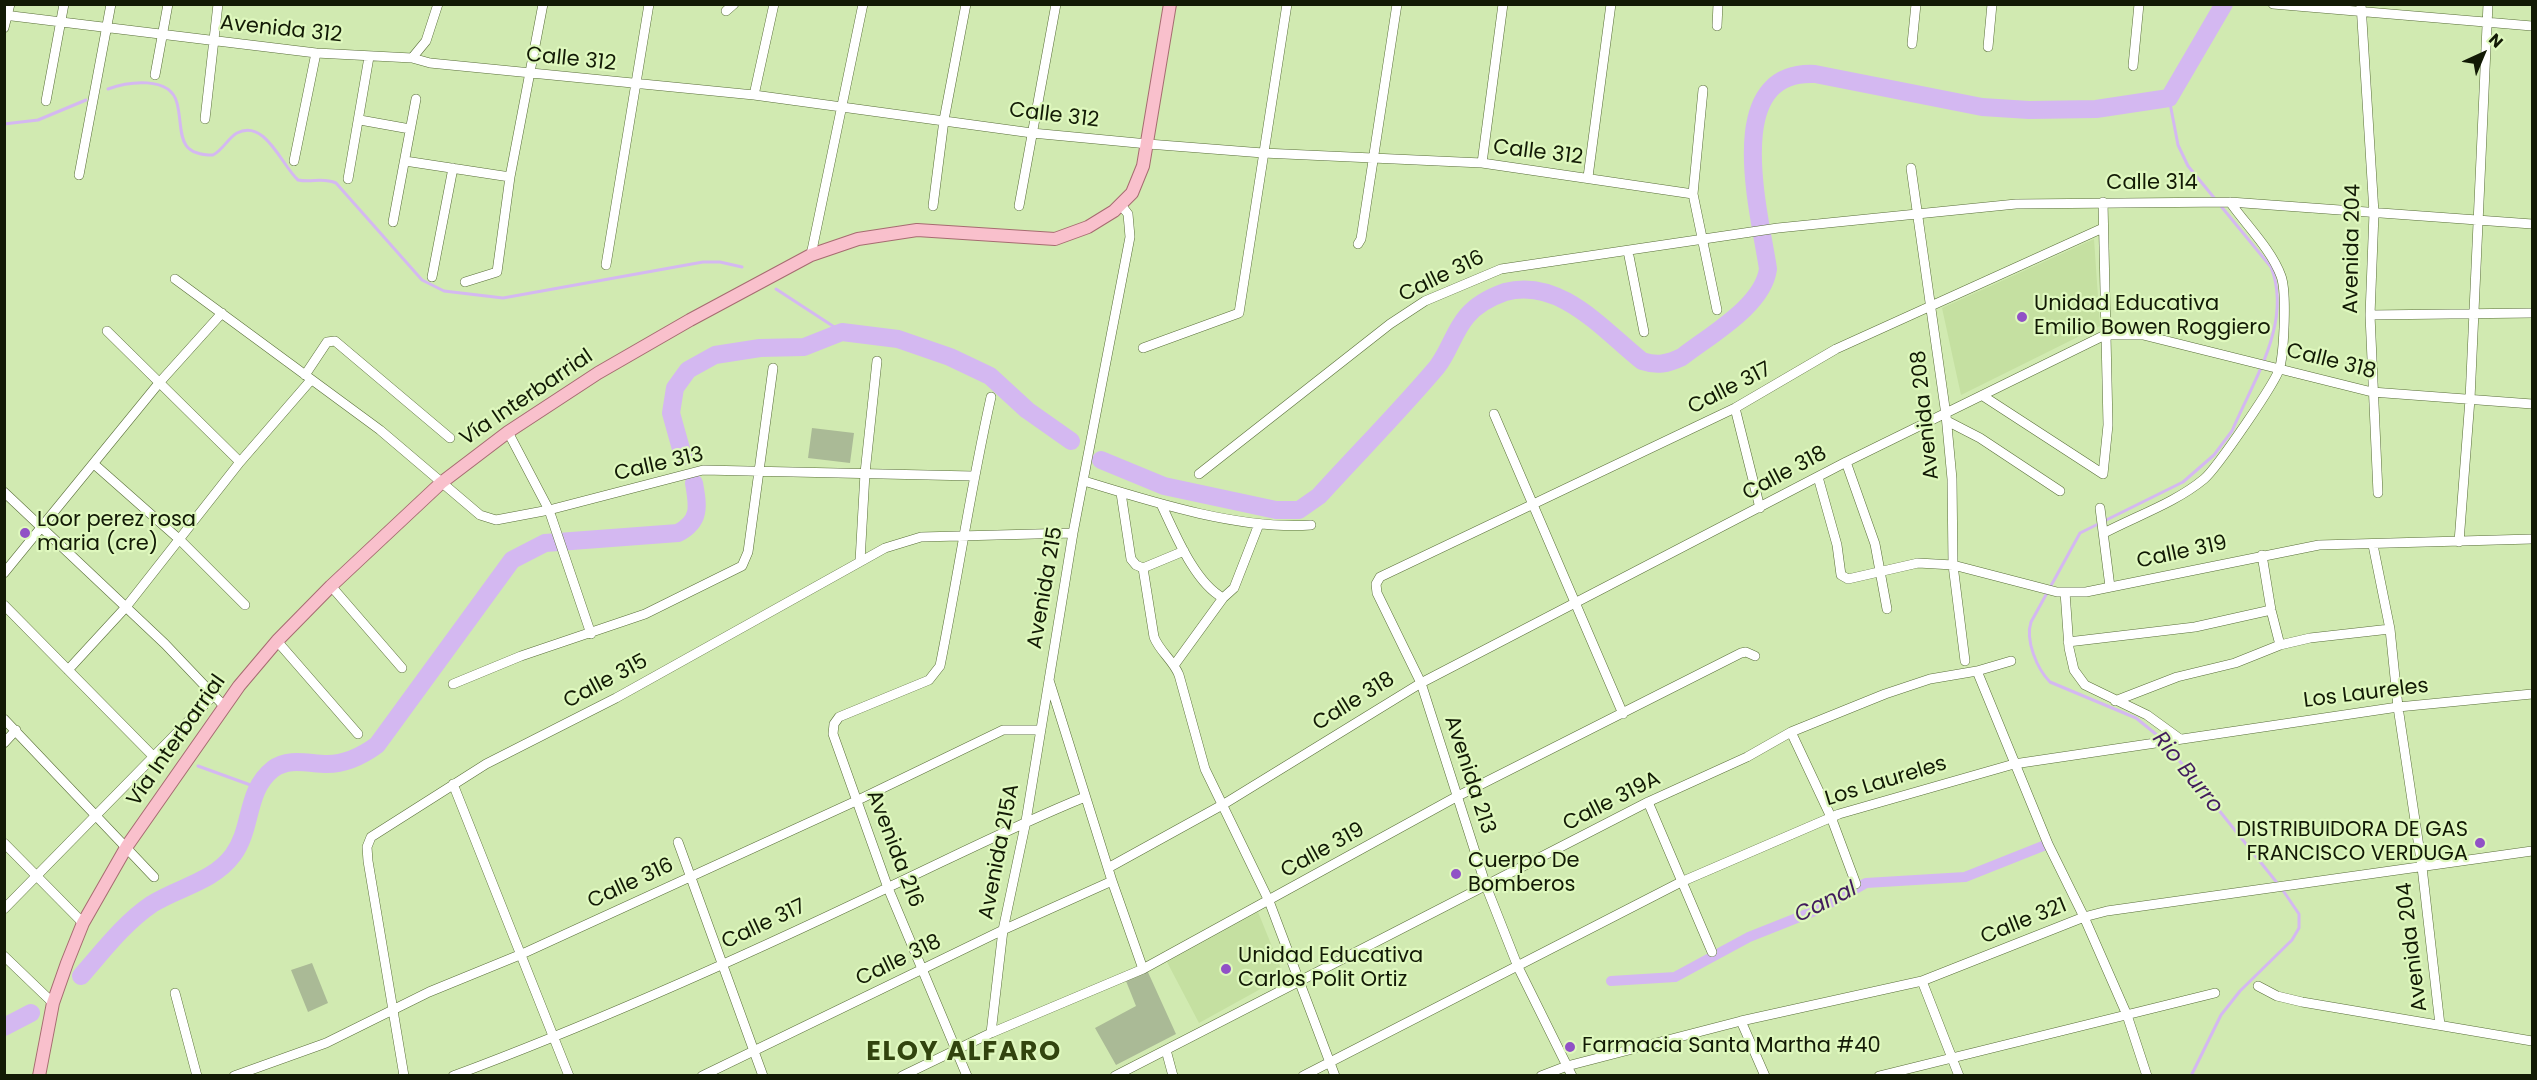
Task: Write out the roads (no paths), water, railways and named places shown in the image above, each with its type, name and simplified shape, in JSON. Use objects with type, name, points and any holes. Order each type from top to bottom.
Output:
[{"type":"main road","name":"Vía Interbarrial","points":[[39,1076],[53,1003],[83,923],[127,846],[224,706],[277,641],[331,586],[441,483],[508,432],[659,338],[811,255],[858,239],[917,230],[1055,239],[1088,227],[1121,205],[1139,182],[1148,144],[1170,4]]},
{"type":"street","points":[[4,28],[10,4]]},
{"type":"street","points":[[46,101],[64,4]]},
{"type":"street","points":[[79,175],[111,4]]},
{"type":"street","points":[[155,75],[168,4]]},
{"type":"street","points":[[205,119],[218,4]]},
{"type":"street","points":[[412,58],[426,42],[438,4]]},
{"type":"street","points":[[465,282],[497,272],[510,177],[532,73],[543,4]]},
{"type":"street","points":[[606,265],[649,4]]},
{"type":"street","points":[[754,95],[774,4]]},
{"type":"street","points":[[811,255],[863,4]]},
{"type":"street","points":[[933,206],[944,120],[966,4]]},
{"type":"street","points":[[1019,206],[1056,4]]},
{"type":"street","points":[[1143,348],[1239,313],[1287,4]]},
{"type":"street","points":[[1358,244],[1397,4]]},
{"type":"street","points":[[1482,163],[1503,4]]},
{"type":"street","points":[[1588,177],[1611,4]]},
{"type":"street","points":[[1717,26],[1718,4]]},
{"type":"street","points":[[1912,44],[1916,4]]},
{"type":"street","points":[[1988,47],[1992,4]]},
{"type":"street","points":[[2133,66],[2139,4]]},
{"type":"street","points":[[2273,4],[2361,9],[2532,26]]},
{"type":"street","points":[[2458,542],[2470,399],[2488,4]]},
{"type":"street","name":"Avenida 204","points":[[2361,9],[2374,213],[2370,315],[2378,493]]},
{"type":"street","name":"Avenida 312","points":[[6,15],[316,53],[412,58]]},
{"type":"street","points":[[294,161],[316,53]]},
{"type":"street","points":[[348,179],[360,120],[369,57]]},
{"type":"street","name":"Calle 312","points":[[412,58],[430,63],[754,95],[1032,133],[1263,153],[1482,163],[1693,194]]},
{"type":"street","points":[[1703,90],[1693,194],[1717,310]]},
{"type":"street","points":[[393,222],[416,99]]},
{"type":"street","points":[[360,120],[410,129]]},
{"type":"street","points":[[405,161],[510,177]]},
{"type":"street","points":[[432,277],[453,168]]},
{"type":"street","name":"Avenida 208","points":[[1911,168],[1916,213],[1932,305],[1946,418],[1952,479],[1953,565],[1965,661]]},
{"type":"street","name":"Calle 314","points":[[1752,232],[2016,204],[2199,201],[2532,225]]},
{"type":"street","points":[[1983,396],[2103,474],[2108,425],[2103,202]]},
{"type":"street","points":[[2103,530],[2183,494],[2205,478],[2222,460],[2276,367],[2284,294],[2282,278],[2274,261],[2230,202]]},
{"type":"street","name":"Avenida 215","points":[[1121,205],[1128,214],[1130,237],[1073,533],[1048,678],[1112,881],[1143,969]]},
{"type":"street","name":"Calle 317","points":[[1376,584],[1380,577],[1735,408],[1836,349],[2103,228]]},
{"type":"street","name":"Calle 316","points":[[1199,474],[1390,324],[1425,302],[1501,269],[1752,232]]},
{"type":"street","points":[[1628,252],[1644,332]]},
{"type":"street","name":"Calle 313","points":[[175,279],[380,430],[441,483],[488,519],[496,520],[549,510],[703,470],[973,476]]},
{"type":"street","points":[[4,573],[159,383],[222,313]]},
{"type":"street","points":[[2370,315],[2532,313]]},
{"type":"street","points":[[107,331],[240,462]]},
{"type":"street","name":"Calle 318","points":[[1108,868],[1224,804],[1421,683],[1846,462],[1946,418],[1983,396],[2105,335],[2143,335],[2372,392],[2532,404]]},
{"type":"street","points":[[69,670],[126,607],[180,540],[308,377],[327,342],[335,341],[450,438]]},
{"type":"street","points":[[860,561],[865,473],[877,361]]},
{"type":"street","points":[[453,684],[521,656],[645,614],[742,566],[748,552],[773,368]]},
{"type":"street","points":[[966,535],[973,476],[991,397]]},
{"type":"street","points":[[1735,408],[1760,508]]},
{"type":"street","points":[[1494,414],[1623,714]]},
{"type":"street","points":[[1946,418],[2060,491]]},
{"type":"street","points":[[508,432],[549,510],[591,634]]},
{"type":"street","points":[[1846,462],[1875,544],[1887,609]]},
{"type":"street","points":[[94,464],[180,540],[245,604]]},
{"type":"street","name":"Calle 319","points":[[1818,477],[1844,578],[1918,563],[1953,565],[2061,592],[2086,592],[2319,545],[2532,539]]},
{"type":"street","points":[[1084,481],[1161,504],[1259,524],[1279,527],[1311,525]]},
{"type":"street","points":[[4,492],[181,660],[224,706]]},
{"type":"street","points":[[1121,493],[1131,559],[1136,565],[1143,568],[1184,551]]},
{"type":"street","points":[[1161,504],[1184,551],[1214,593],[1223,598]]},
{"type":"street","points":[[2100,508],[2110,587]]},
{"type":"street","points":[[1174,664],[1223,598],[1234,588],[1259,524]]},
{"type":"street","name":"Calle 315","points":[[391,1011],[368,861],[367,847],[371,837],[486,764],[616,698],[860,561],[910,539],[966,535],[1073,533]]},
{"type":"street","name":"Avenida 216","points":[[966,535],[940,666],[929,680],[839,717],[834,724],[833,734],[888,888],[967,1076]]},
{"type":"street","name":"Avenida 204","points":[[2373,544],[2390,629],[2398,707],[2422,867],[2440,1025]]},
{"type":"street","points":[[2262,555],[2271,610],[2280,645]]},
{"type":"street","points":[[1143,568],[1154,637],[1158,648],[1174,664],[1205,769],[1224,804],[1269,901],[1335,1076]]},
{"type":"street","name":"Avenida 213","points":[[1376,584],[1421,683],[1486,886],[1518,967],[1572,1076]]},
{"type":"street","points":[[331,586],[402,668]]},
{"type":"street","points":[[2061,592],[2074,670],[2085,685],[2147,715],[2176,739]]},
{"type":"street","points":[[4,605],[153,756]]},
{"type":"street","points":[[2068,642],[2195,627],[2271,610]]},
{"type":"street","points":[[2115,700],[2178,677],[2235,663],[2280,645],[2310,638],[2390,629]]},
{"type":"street","points":[[277,641],[358,734]]},
{"type":"street","name":"Calle 319","points":[[902,1076],[991,1033],[1143,969],[1456,797],[1741,653],[1746,652],[1755,656]]},
{"type":"street","name":"Calle 319A","points":[[1114,1076],[1648,802],[1747,757],[1791,732],[1884,693],[1930,679],[1977,671],[2011,661]]},
{"type":"street","points":[[1977,671],[2049,847],[2084,917],[2127,1015],[2147,1076]]},
{"type":"street","name":"Avenida 215A","points":[[991,1033],[1003,930],[1026,821],[1048,678]]},
{"type":"street","name":"Los Laureles","points":[[1303,1076],[1682,882],[1831,817],[2014,764],[2398,707],[2532,694]]},
{"type":"street","points":[[4,909],[213,696]]},
{"type":"street","points":[[4,719],[154,877]]},
{"type":"street","points":[[4,743],[16,730]]},
{"type":"street","name":"Calle 316","points":[[234,1076],[326,1043],[429,992],[522,954],[691,877],[1003,730],[1041,730]]},
{"type":"street","points":[[1791,732],[1831,817],[1856,884]]},
{"type":"street","points":[[453,784],[569,1076]]},
{"type":"street","name":"Calle 317","points":[[453,1076],[555,1038],[723,964],[1026,821],[1085,797]]},
{"type":"street","points":[[1648,802],[1712,952]]},
{"type":"street","points":[[678,842],[763,1076]]},
{"type":"street","points":[[4,843],[83,923]]},
{"type":"street","name":"Calle 321","points":[[1541,1076],[1568,1066],[1741,1021],[1922,981],[2084,917],[2135,906],[2257,891],[2532,851]]},
{"type":"street","name":"Calle 318","points":[[702,1076],[1003,930],[1112,881]]},
{"type":"street","points":[[4,956],[53,1003]]},
{"type":"street","points":[[1922,981],[1959,1076]]},
{"type":"street","points":[[2258,986],[2277,996],[2302,1002],[2532,1041]]},
{"type":"street","points":[[175,993],[196,1076]]},
{"type":"street","points":[[1879,1076],[2215,993]]},
{"type":"street","points":[[391,1011],[404,1076]]},
{"type":"street","points":[[1741,1021],[1765,1076]]},
{"type":"street","points":[[1166,1050],[1173,1076]]},
{"type":"waterway","points":[[1101,460],[1164,486],[1276,510],[1299,510],[1319,496],[1423,384],[1437,367],[1462,322],[1471,312],[1484,301],[1505,292],[1525,289],[1544,292],[1562,299],[1580,309],[1647,363],[1667,363],[1682,357],[1734,319],[1764,283],[1768,269],[1754,182],[1753,149],[1756,119],[1766,95],[1785,79],[1815,74],[1982,107],[2029,110],[2096,109],[2169,98],[2224,4]]},
{"type":"waterway","points":[[108,89],[136,83],[157,84],[166,88],[173,94],[177,103],[181,131],[186,146],[201,154],[213,155],[237,133],[247,130],[256,132],[272,146],[298,180],[326,180],[336,183],[422,280],[444,291],[503,298],[703,262],[720,262],[742,267]]},
{"type":"waterway","points":[[2162,739],[2136,718],[2050,682],[2033,654],[2030,629],[2031,622],[2080,533],[2183,482],[2214,455],[2232,431],[2268,351],[2274,330],[2277,288],[2271,267],[2188,166],[2178,145],[2169,98]]},
{"type":"waterway","points":[[4,124],[38,120],[86,100]]},
{"type":"waterway","points":[[776,289],[842,332]]},
{"type":"waterway","points":[[683,456],[671,413],[675,388],[688,370],[715,355],[760,348],[804,347],[842,332],[898,339],[950,357],[990,376],[1027,410],[1071,441]]},
{"type":"waterway","points":[[81,976],[114,938],[152,904],[206,878],[225,864],[233,855],[244,833],[258,788],[273,769],[292,762],[341,763],[360,756],[377,745],[512,560],[545,543],[678,533],[691,523],[696,512],[694,483]]},
{"type":"waterway","name":"Rio Burro","points":[[2166,744],[2278,884]]},
{"type":"waterway","points":[[198,766],[256,787]]},
{"type":"waterway","name":"Canal","points":[[1611,981],[1675,977],[1749,937],[1817,910],[1866,883],[1965,877],[2048,844]]},
{"type":"waterway","name":"Rio Burro","points":[[2191,1076],[2221,1015],[2240,991],[2292,940],[2299,928],[2299,914],[2282,889]]},
{"type":"waterway","points":[[4,1027],[31,1013]]},
{"type":"place","name":"Unidad Educativa Emilio Bowen Roggiero","points":[[2022,317]]},
{"type":"place","name":"Loor perez rosa maria (cre)","points":[[25,533]]},
{"type":"place","name":"DISTRIBUIDORA DE GAS FRANCISCO VERDUGA","points":[[2480,843]]},
{"type":"place","name":"Cuerpo De Bomberos","points":[[1456,874]]},
{"type":"place","name":"Unidad Educativa Carlos Polit Ortiz","points":[[1226,969]]},
{"type":"place","name":"Farmacia Santa Martha #40","points":[[1570,1047]]},
{"type":"district","name":"ELOY ALFARO","points":[[964,1053]]}]
